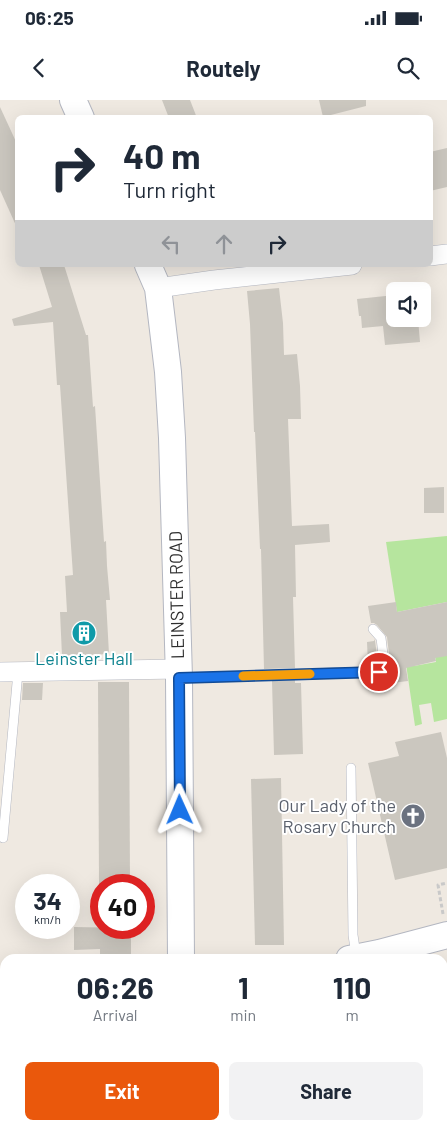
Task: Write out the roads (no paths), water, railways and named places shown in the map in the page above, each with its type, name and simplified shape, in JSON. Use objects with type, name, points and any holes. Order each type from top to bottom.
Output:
[{"type":"street","points":[[73,100],[80,115]]},
{"type":"street","points":[[433,256],[447,254]]},
{"type":"street","name":"LEINSTER ROAD","points":[[149,267],[158,288],[168,372],[172,438],[179,674],[181,954]]},
{"type":"street","points":[[158,288],[334,267]]},
{"type":"street","points":[[9,672],[179,674]]},
{"type":"street","points":[[373,954],[447,935]]},
{"type":"lane","points":[[179,674],[379,672],[384,663],[382,638],[373,629]]},
{"type":"lane","points":[[3,838],[9,672]]},
{"type":"lane","points":[[351,768],[354,935],[357,954]]},
{"type":"place","name":"Leinster Hall","points":[[84,633]]},
{"type":"place","name":"Our Lady of the Rosary Church","points":[[413,816]]}]
